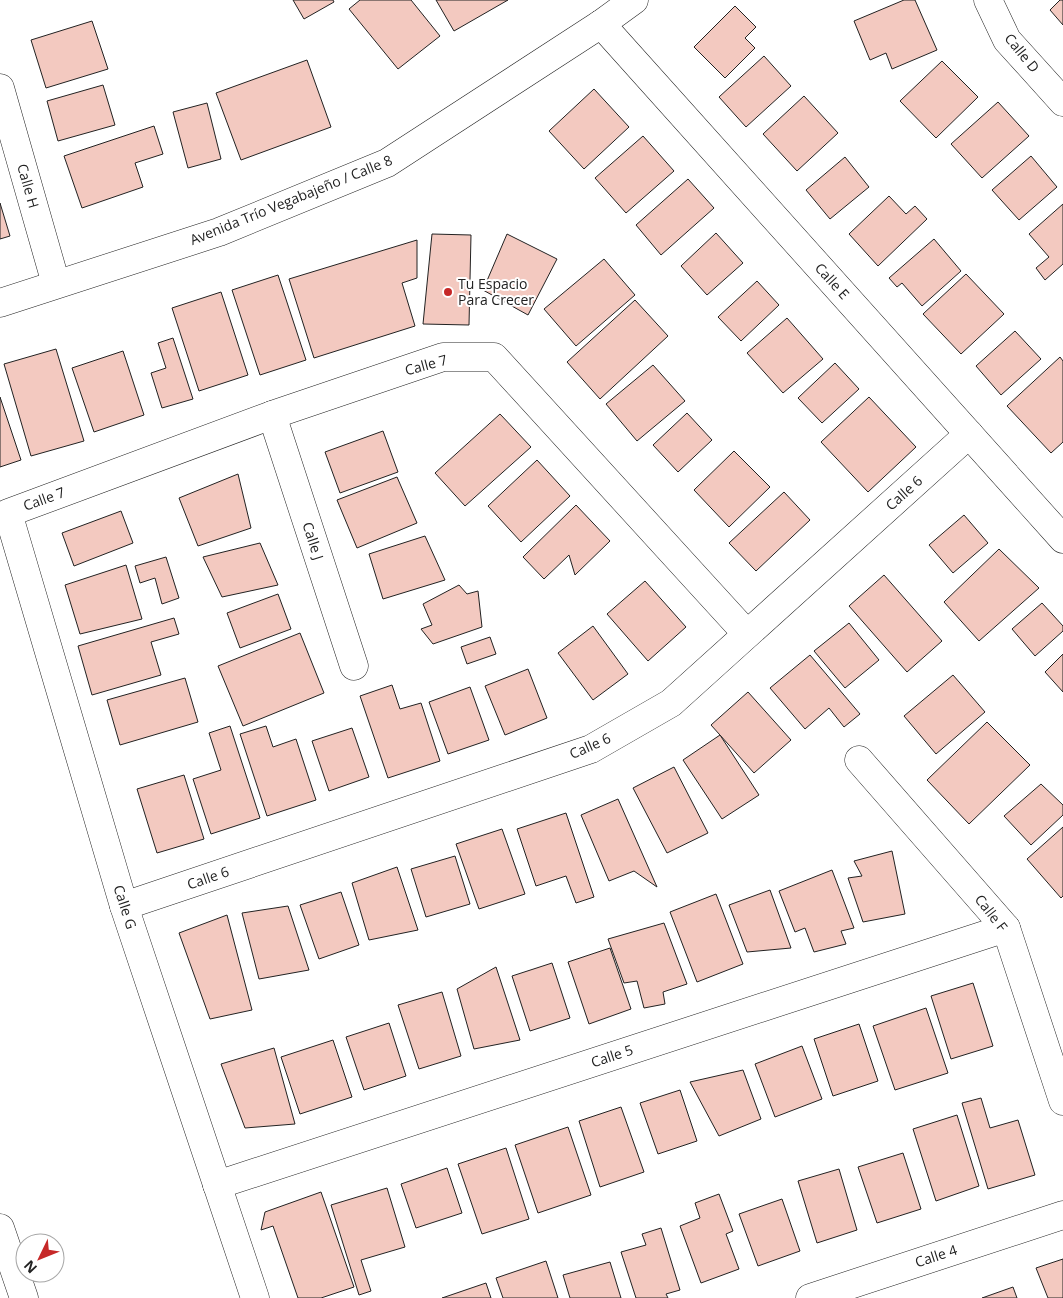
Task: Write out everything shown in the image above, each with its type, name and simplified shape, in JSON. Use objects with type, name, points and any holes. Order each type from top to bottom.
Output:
[{"type":"main road","name":"Avenida Trío Vegabajeño / Calle 8","points":[[0,303],[219,232],[387,163],[601,24],[634,0]]},
{"type":"main road","name":"Calle D","points":[[988,0],[1007,40],[1063,102]]},
{"type":"main road","name":"Calle E","points":[[601,24],[1063,539]]},
{"type":"main road","name":"Calle H","points":[[0,88],[56,284]]},
{"type":"main road","name":"Calle 7","points":[[8,512],[272,415],[443,357],[494,357],[747,634]]},
{"type":"main road","name":"Calle J","points":[[272,415],[354,666]]},
{"type":"main road","name":"Calle 6","points":[[124,906],[591,749],[671,703],[970,434]]},
{"type":"main road","name":"Calle G","points":[[8,512],[124,906],[256,1298]]},
{"type":"main road","name":"Calle F","points":[[859,760],[1006,928],[1063,1101]]},
{"type":"main road","name":"Calle 5","points":[[217,1185],[1006,928]]},
{"type":"main road","name":"Calle 4","points":[[810,1298],[1063,1215]]},
{"type":"main road","points":[[0,1228],[24,1298]]},
{"type":"building","points":[[293,0],[333,0],[334,2],[304,19]]},
{"type":"building","points":[[360,0],[411,0],[440,36],[398,69],[349,9]]},
{"type":"building","points":[[436,0],[508,0],[454,31]]},
{"type":"building","points":[[904,0],[915,0],[937,50],[892,69],[886,53],[870,60],[854,21]]},
{"type":"building","points":[[1060,0],[1063,0],[1063,25],[1050,10]]},
{"type":"building","points":[[735,6],[756,27],[745,38],[755,48],[725,78],[694,47]]},
{"type":"building","points":[[92,21],[108,69],[46,88],[31,40]]},
{"type":"building","points":[[764,56],[791,86],[746,127],[719,97]]},
{"type":"building","points":[[307,60],[331,127],[241,160],[216,93]]},
{"type":"building","points":[[942,61],[978,97],[936,138],[900,101]]},
{"type":"building","points":[[103,85],[115,125],[58,141],[47,101]]},
{"type":"building","points":[[594,89],[629,127],[584,169],[549,131]]},
{"type":"building","points":[[804,96],[838,133],[797,171],[763,134]]},
{"type":"building","points":[[998,102],[1029,136],[982,178],[951,144]]},
{"type":"building","points":[[207,103],[221,159],[188,168],[173,112]]},
{"type":"building","points":[[154,126],[163,154],[135,163],[143,187],[82,208],[64,156]]},
{"type":"building","points":[[643,136],[674,171],[626,213],[595,178]]},
{"type":"building","points":[[1031,156],[1057,187],[1019,220],[992,190]]},
{"type":"building","points":[[845,157],[869,187],[830,219],[806,190]]},
{"type":"building","points":[[688,179],[714,208],[661,255],[636,225]]},
{"type":"building","points":[[889,196],[906,214],[915,206],[927,219],[878,266],[849,234]]},
{"type":"building","points":[[0,203],[10,236],[0,239]]},
{"type":"building","points":[[1063,204],[1063,264],[1045,280],[1036,268],[1049,257],[1029,234]]},
{"type":"building","points":[[716,233],[743,263],[707,295],[681,266]]},
{"type":"building","name":"Tu Espacio Para Crecer","points":[[432,234],[471,235],[469,325],[423,324]]},
{"type":"building","points":[[507,234],[557,259],[528,315],[483,290]]},
{"type":"building","points":[[934,239],[961,271],[922,306],[902,283],[897,287],[889,278]]},
{"type":"building","points":[[417,240],[417,278],[402,283],[415,326],[314,358],[289,279]]},
{"type":"building","points":[[604,259],[635,295],[576,346],[544,309]]},
{"type":"building","points":[[966,274],[1004,314],[961,354],[923,314]]},
{"type":"building","points":[[278,275],[306,360],[260,375],[232,290]]},
{"type":"building","points":[[757,281],[779,305],[741,341],[718,317]]},
{"type":"building","points":[[221,292],[248,375],[199,391],[172,308]]},
{"type":"building","points":[[635,300],[668,336],[600,399],[567,362]]},
{"type":"building","points":[[787,318],[823,359],[783,393],[747,353]]},
{"type":"building","points":[[1015,331],[1041,359],[1001,395],[976,366]]},
{"type":"building","points":[[173,338],[193,399],[162,408],[151,373],[166,368],[158,343]]},
{"type":"building","points":[[56,349],[84,441],[31,456],[4,364]]},
{"type":"building","points":[[123,351],[144,415],[94,432],[72,368]]},
{"type":"building","points":[[1060,357],[1063,361],[1063,442],[1051,453],[1007,406]]},
{"type":"building","points":[[835,363],[859,389],[822,423],[798,398]]},
{"type":"building","points":[[653,365],[685,401],[637,441],[606,404]]},
{"type":"building","points":[[0,397],[21,460],[0,467]]},
{"type":"building","points":[[869,397],[916,447],[868,492],[821,442]]},
{"type":"building","points":[[687,413],[712,440],[678,472],[653,445]]},
{"type":"building","points":[[500,414],[531,447],[465,506],[435,473]]},
{"type":"building","points":[[383,431],[398,472],[340,493],[325,452]]},
{"type":"building","points":[[734,451],[770,487],[729,527],[694,490]]},
{"type":"building","points":[[537,460],[570,496],[521,542],[488,506]]},
{"type":"building","points":[[238,474],[251,528],[198,546],[179,498]]},
{"type":"building","points":[[397,477],[417,523],[357,548],[337,500]]},
{"type":"building","points":[[784,492],[810,520],[756,571],[729,543]]},
{"type":"building","points":[[576,505],[610,541],[575,575],[569,555],[544,579],[523,557]]},
{"type":"building","points":[[121,511],[133,543],[74,566],[62,533]]},
{"type":"building","points":[[964,515],[988,543],[953,573],[929,545]]},
{"type":"building","points":[[425,536],[445,580],[383,599],[369,554]]},
{"type":"building","points":[[260,543],[278,585],[222,597],[203,557]]},
{"type":"building","points":[[999,549],[1039,588],[979,641],[944,602]]},
{"type":"building","points":[[166,557],[179,598],[162,604],[155,578],[140,583],[135,566]]},
{"type":"building","points":[[126,565],[142,619],[80,634],[65,585]]},
{"type":"building","points":[[884,575],[942,641],[907,672],[849,606]]},
{"type":"building","points":[[645,581],[686,627],[648,661],[607,614]]},
{"type":"building","points":[[459,585],[467,594],[478,591],[482,627],[433,644],[421,629],[432,625],[423,604]]},
{"type":"building","points":[[278,594],[291,629],[240,648],[227,613]]},
{"type":"building","points":[[1042,603],[1063,626],[1063,631],[1035,656],[1012,629]]},
{"type":"building","points":[[174,618],[179,634],[151,642],[161,675],[92,695],[78,646]]},
{"type":"building","points":[[849,623],[879,660],[845,688],[814,651]]},
{"type":"building","points":[[593,626],[628,674],[593,700],[558,653]]},
{"type":"building","points":[[300,633],[324,693],[243,726],[218,666]]},
{"type":"building","points":[[490,637],[496,654],[467,664],[461,647]]},
{"type":"building","points":[[1063,654],[1063,692],[1045,672]]},
{"type":"building","points":[[810,655],[860,714],[844,727],[829,708],[805,729],[770,688]]},
{"type":"building","points":[[528,669],[547,718],[505,735],[485,686]]},
{"type":"building","points":[[953,675],[985,712],[936,754],[904,716]]},
{"type":"building","points":[[185,678],[198,722],[120,745],[107,700]]},
{"type":"building","points":[[392,685],[400,709],[421,703],[440,761],[388,778],[360,696]]},
{"type":"building","points":[[470,687],[489,740],[448,754],[429,702]]},
{"type":"building","points":[[748,692],[791,740],[754,773],[711,725]]},
{"type":"building","points":[[987,722],[1030,765],[969,824],[927,780]]},
{"type":"building","points":[[230,726],[260,818],[211,834],[193,779],[221,770],[209,733]]},
{"type":"building","points":[[266,726],[273,747],[296,739],[316,800],[267,816],[240,734]]},
{"type":"building","points":[[352,728],[369,777],[329,791],[312,741]]},
{"type":"building","points":[[720,735],[759,795],[722,819],[683,760]]},
{"type":"building","points":[[674,767],[708,833],[667,853],[633,788]]},
{"type":"building","points":[[184,775],[204,839],[157,853],[137,789]]},
{"type":"building","points":[[1041,784],[1063,805],[1063,815],[1031,845],[1004,816]]},
{"type":"building","points":[[618,799],[657,887],[634,871],[609,881],[581,815]]},
{"type":"building","points":[[566,813],[594,897],[576,903],[566,876],[536,886],[517,829]]},
{"type":"building","points":[[1063,827],[1063,896],[1061,898],[1027,859]]},
{"type":"building","points":[[502,829],[525,894],[479,909],[456,844]]},
{"type":"building","points":[[892,851],[905,914],[863,922],[848,878],[862,876],[854,861]]},
{"type":"building","points":[[455,856],[470,904],[426,917],[411,869]]},
{"type":"building","points":[[397,867],[418,930],[369,940],[352,883]]},
{"type":"building","points":[[832,870],[854,928],[841,931],[846,944],[814,952],[805,928],[795,932],[779,891]]},
{"type":"building","points":[[770,890],[791,948],[747,952],[729,905]]},
{"type":"building","points":[[341,892],[359,945],[319,959],[300,905]]},
{"type":"building","points":[[716,894],[743,964],[697,982],[670,912]]},
{"type":"building","points":[[288,906],[309,970],[259,979],[242,913]]},
{"type":"building","points":[[227,915],[252,1010],[210,1019],[179,933]]},
{"type":"building","points":[[664,923],[687,984],[663,992],[665,1004],[644,1008],[637,981],[624,983],[608,939]]},
{"type":"building","points":[[610,948],[631,1009],[589,1024],[568,962]]},
{"type":"building","points":[[552,963],[570,1018],[530,1031],[512,976]]},
{"type":"building","points":[[496,967],[520,1040],[474,1049],[457,989]]},
{"type":"building","points":[[973,983],[993,1046],[951,1059],[931,996]]},
{"type":"building","points":[[442,992],[461,1056],[419,1069],[398,1005]]},
{"type":"building","points":[[926,1008],[948,1073],[895,1090],[873,1026]]},
{"type":"building","points":[[389,1023],[406,1076],[364,1090],[346,1037]]},
{"type":"building","points":[[859,1024],[878,1081],[833,1096],[814,1039]]},
{"type":"building","points":[[333,1040],[352,1097],[300,1114],[281,1057]]},
{"type":"building","points":[[802,1046],[822,1099],[775,1117],[755,1064]]},
{"type":"building","points":[[274,1048],[295,1124],[245,1128],[221,1064]]},
{"type":"building","points":[[743,1070],[761,1119],[719,1136],[690,1082]]},
{"type":"building","points":[[680,1090],[697,1141],[658,1154],[640,1103]]},
{"type":"building","points":[[981,1098],[990,1128],[1018,1120],[1035,1175],[988,1189],[962,1103]]},
{"type":"building","points":[[621,1107],[644,1172],[600,1187],[579,1121]]},
{"type":"building","points":[[957,1115],[979,1186],[936,1201],[913,1129]]},
{"type":"building","points":[[568,1127],[591,1195],[538,1213],[515,1145]]},
{"type":"building","points":[[506,1148],[529,1219],[482,1234],[458,1164]]},
{"type":"building","points":[[903,1153],[921,1209],[877,1223],[858,1167]]},
{"type":"building","points":[[447,1168],[462,1213],[416,1228],[401,1184]]},
{"type":"building","points":[[839,1169],[857,1230],[817,1243],[798,1181]]},
{"type":"building","points":[[387,1188],[405,1247],[361,1260],[371,1291],[359,1295],[331,1205]]},
{"type":"building","points":[[321,1192],[354,1287],[321,1298],[298,1298],[273,1226],[261,1230],[265,1212]]},
{"type":"building","points":[[719,1194],[733,1231],[726,1234],[739,1269],[701,1283],[680,1226],[700,1218],[695,1203]]},
{"type":"building","points":[[782,1199],[800,1251],[758,1266],[739,1214]]},
{"type":"building","points":[[661,1228],[680,1290],[666,1294],[668,1298],[636,1298],[621,1252],[646,1245],[642,1234]]},
{"type":"building","points":[[1063,1259],[1063,1298],[1048,1298],[1036,1268]]},
{"type":"building","points":[[546,1261],[558,1298],[503,1298],[496,1278]]},
{"type":"building","points":[[610,1262],[621,1298],[570,1298],[563,1275]]},
{"type":"building","points":[[486,1283],[491,1298],[442,1298]]},
{"type":"building","points":[[1013,1287],[1017,1298],[982,1298]]},
{"type":"place","name":"Tu Espacio Para Crecer","points":[[448,292]]}]
